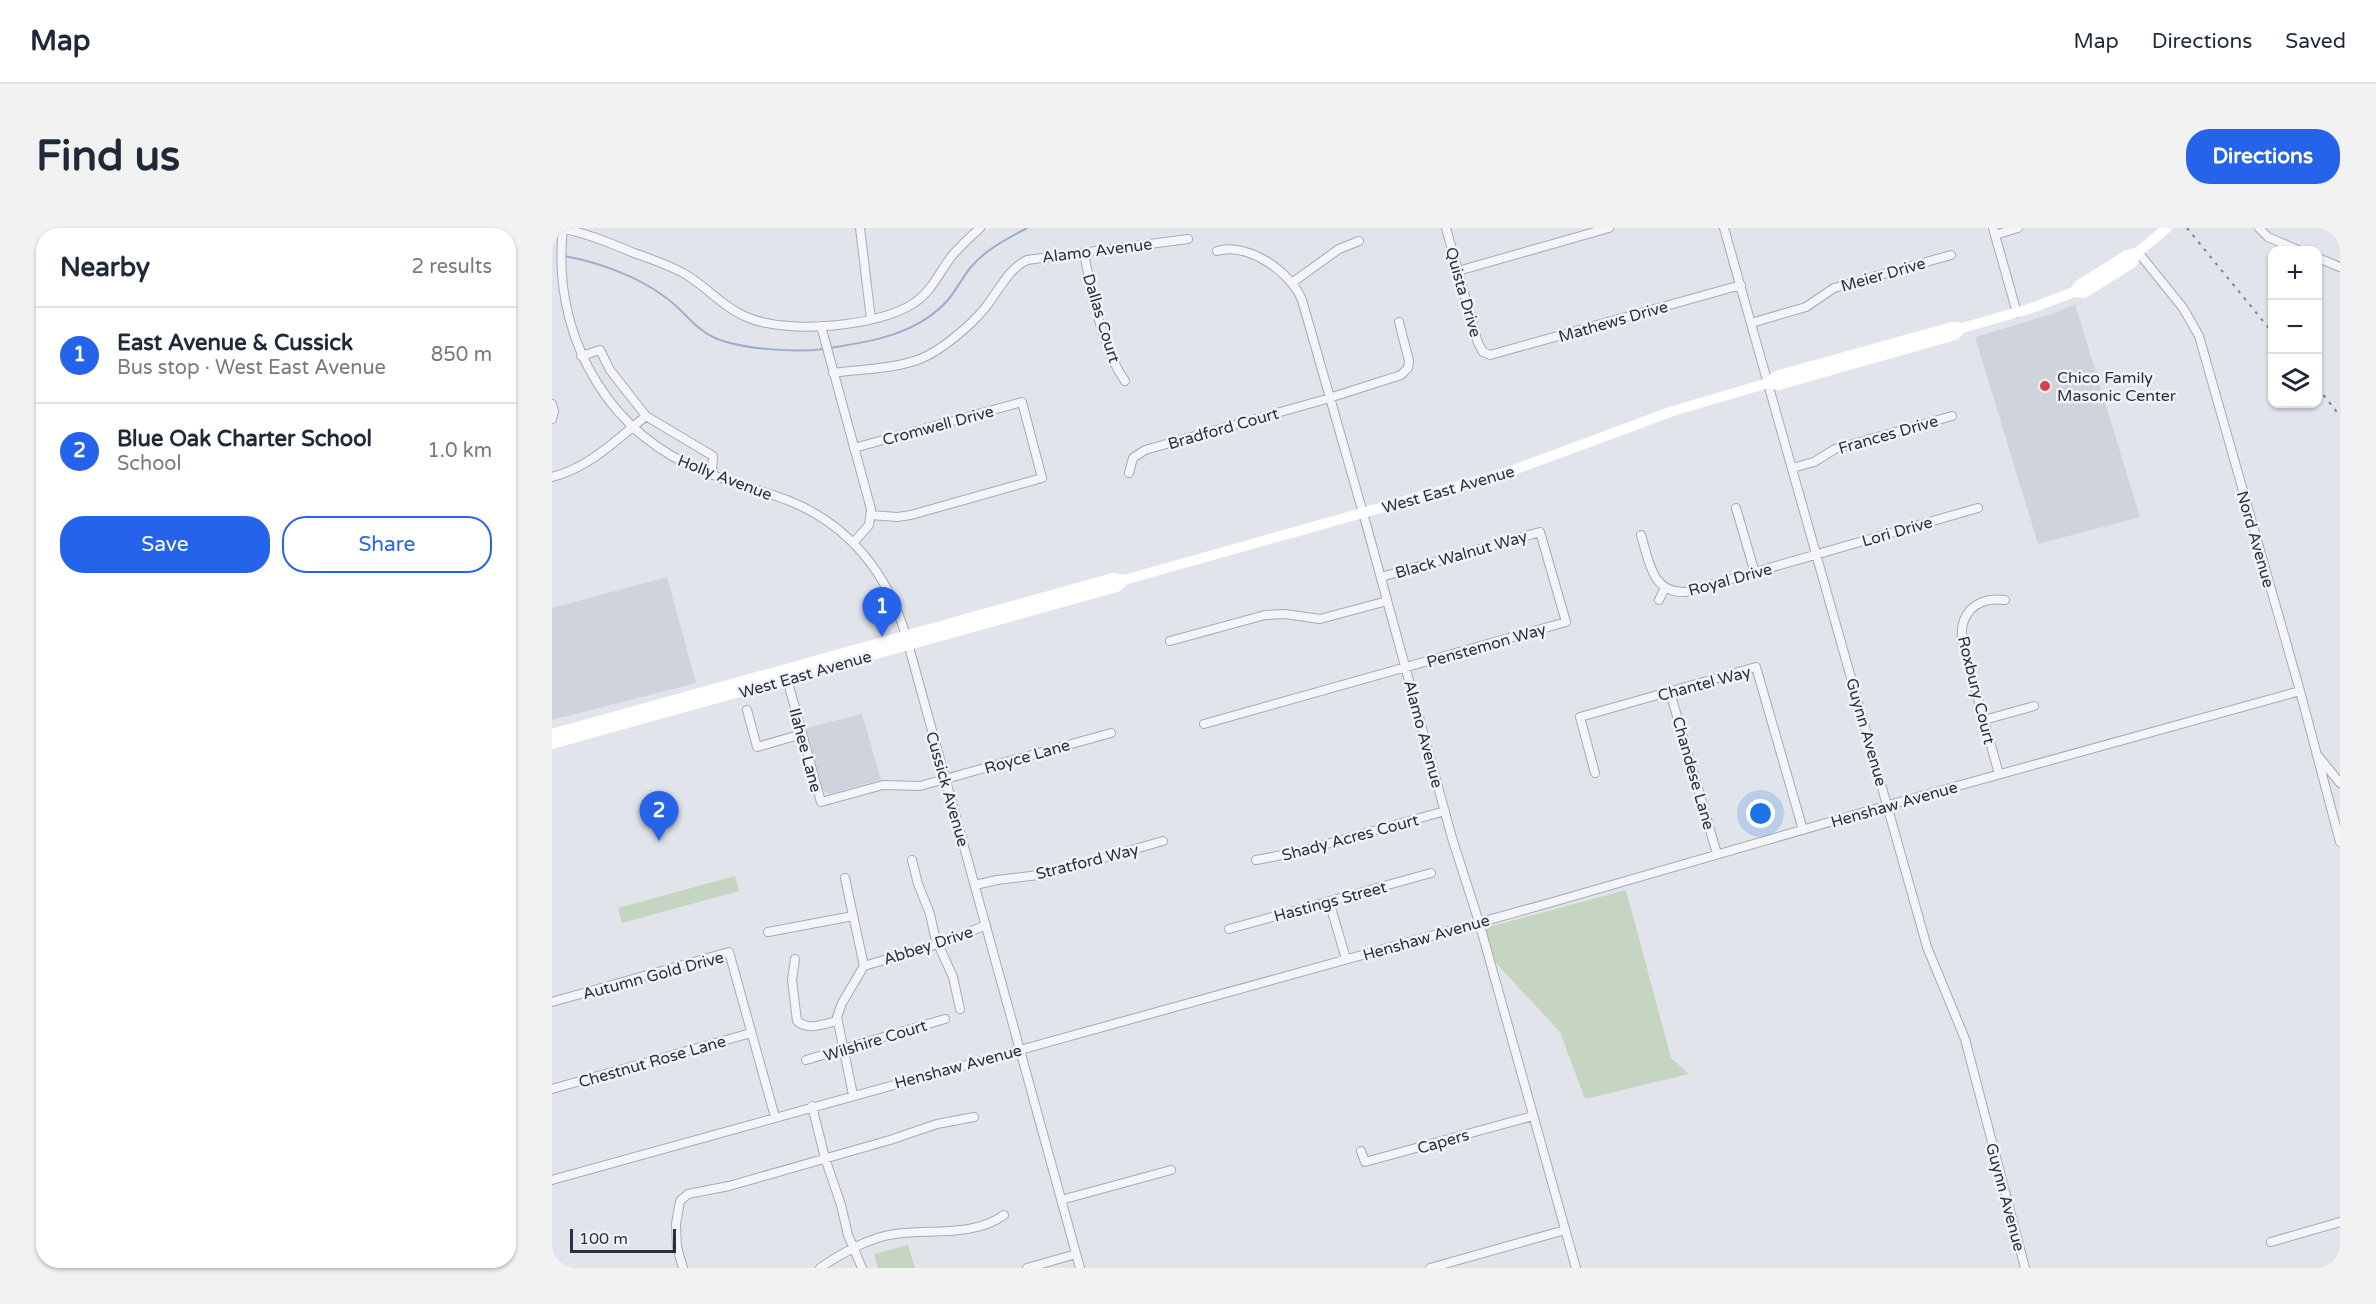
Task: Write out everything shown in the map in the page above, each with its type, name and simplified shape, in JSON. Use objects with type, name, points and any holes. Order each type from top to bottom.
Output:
[{"type":"main road","name":"West East Avenue","points":[[552,744],[787,679],[1113,578],[1124,580],[1527,466],[1673,411],[1768,384],[1776,376],[1952,327],[1962,328],[2017,313],[2074,292],[2079,285],[2127,255],[2138,252],[2167,228]]},
{"type":"main road","name":"West East Avenue","points":[[552,734],[907,640]]},
{"type":"street","points":[[562,228],[587,235],[679,271],[747,318],[822,330],[897,313],[919,300],[931,287],[957,249],[980,228]]},
{"type":"street","name":"Holly Avenue","points":[[562,228],[560,259],[563,296],[572,332],[581,356],[603,394],[633,427],[672,456],[712,474],[804,508],[826,520],[854,542]]},
{"type":"street","points":[[860,228],[871,319]]},
{"type":"street","name":"Quista Drive","points":[[1446,228],[1478,343],[1486,354]]},
{"type":"street","points":[[1458,271],[1609,228]]},
{"type":"street","name":"Guynn Avenue","points":[[1724,228],[1927,946],[1965,1039],[2025,1268]]},
{"type":"street","points":[[2017,313],[1994,231],[2018,228]]},
{"type":"street","points":[[2259,228],[2268,237],[2289,246]]},
{"type":"street","name":"Alamo Avenue","points":[[833,373],[899,364],[923,358],[937,350],[978,316],[1013,269],[1023,262],[1036,258],[1188,239]]},
{"type":"street","points":[[1293,282],[1339,249],[1359,241]]},
{"type":"street","name":"Alamo Avenue","points":[[1217,251],[1232,250],[1258,258],[1275,267],[1293,282],[1302,300],[1576,1268]]},
{"type":"street","name":"Nord Avenue","points":[[2138,252],[2183,308],[2196,330],[2300,691],[2340,842]]},
{"type":"street","name":"Dallas Court","points":[[1084,253],[1097,309],[1114,363],[1125,381]]},
{"type":"street","name":"Meier Drive","points":[[1751,323],[1806,307],[1834,288],[1951,255]]},
{"type":"street","points":[[2322,260],[2340,267]]},
{"type":"street","name":"Mathews Drive","points":[[1486,354],[1495,355],[1741,285]]},
{"type":"street","name":"Bradford Court","points":[[1129,473],[1133,458],[1145,450],[1398,377],[1407,371],[1409,358],[1399,322]]},
{"type":"street","points":[[822,330],[871,515],[867,528],[854,542]]},
{"type":"street","points":[[581,356],[600,350],[610,370],[646,416],[712,456],[712,474]]},
{"type":"street","name":"Cromwell Drive","points":[[854,448],[1022,402],[1042,478],[911,515],[897,517],[871,515]]},
{"type":"street","points":[[552,404],[554,411],[552,419]]},
{"type":"street","points":[[552,477],[596,457],[646,416]]},
{"type":"street","name":"Frances Drive","points":[[1792,468],[1814,462],[1835,449],[1952,416]]},
{"type":"street","points":[[1736,508],[1755,573]]},
{"type":"street","name":"Lori Drive","points":[[1817,555],[1978,508]]},
{"type":"street","name":"Black Walnut Way","points":[[1381,577],[1540,532],[1566,622]]},
{"type":"street","name":"Royal Drive","points":[[1641,535],[1653,575],[1665,588],[1674,592],[1686,592],[1817,555]]},
{"type":"street","name":"Cussick Avenue","points":[[854,542],[886,584],[907,640],[1080,1268]]},
{"type":"street","points":[[1659,600],[1665,588]]},
{"type":"street","name":"Roxbury Court","points":[[2000,774],[1963,645],[1962,627],[1971,609],[1981,601],[1990,598],[2005,600]]},
{"type":"street","points":[[1170,641],[1265,615],[1285,614],[1320,619],[1387,601]]},
{"type":"street","name":"Penstemon Way","points":[[1204,724],[1566,622]]},
{"type":"street","name":"Chantel Way","points":[[1595,773],[1580,717],[1756,667],[1803,830]]},
{"type":"street","name":"Ilahee Lane","points":[[787,679],[821,802],[875,787],[890,785],[915,788],[944,779]]},
{"type":"street","name":"Henshaw Avenue","points":[[552,1180],[2300,691]]},
{"type":"street","name":"Chandese Lane","points":[[1670,692],[1717,854]]},
{"type":"street","points":[[1984,720],[2034,706]]},
{"type":"street","points":[[747,710],[757,747],[802,734]]},
{"type":"street","name":"Royce Lane","points":[[944,779],[1111,732]]},
{"type":"street","points":[[2317,755],[2340,783]]},
{"type":"street","name":"Shady Acres Court","points":[[1256,860],[1298,852],[1445,811]]},
{"type":"street","name":"Stratford Way","points":[[975,885],[1041,875],[1163,842]]},
{"type":"street","points":[[912,860],[935,937],[953,978],[960,1009]]},
{"type":"street","name":"Hastings Street","points":[[1228,929],[1431,873]]},
{"type":"street","points":[[845,878],[864,966]]},
{"type":"street","points":[[1329,901],[1346,959]]},
{"type":"street","points":[[768,932],[853,916]]},
{"type":"street","name":"Abbey Drive","points":[[837,1021],[842,1003],[864,966],[939,944],[986,926]]},
{"type":"street","name":"Autumn Gold Drive","points":[[552,1002],[729,952],[775,1117]]},
{"type":"street","points":[[795,959],[792,980],[797,1021],[809,1026],[837,1021],[854,1095]]},
{"type":"street","name":"Wilshire Court","points":[[806,1060],[945,1019]]},
{"type":"street","name":"Chestnut Rose Lane","points":[[552,1089],[751,1033]]},
{"type":"street","points":[[812,1106],[848,1235],[862,1268]]},
{"type":"street","name":"Capers","points":[[1361,1151],[1365,1162],[1533,1116]]},
{"type":"street","points":[[683,1268],[675,1229],[679,1203],[685,1196],[729,1186],[890,1140],[937,1124],[974,1117]]},
{"type":"street","points":[[1061,1200],[1171,1170]]},
{"type":"street","points":[[819,1268],[855,1249],[889,1235],[964,1229],[991,1222],[1004,1215]]},
{"type":"street","points":[[2271,1242],[2340,1222]]},
{"type":"street","points":[[1430,1268],[1565,1230]]},
{"type":"street","points":[[1027,1268],[1076,1254]]},
{"type":"shaded area","points":[[2075,304],[2140,517],[2038,544],[1975,337],[2056,313]]},
{"type":"shaded area","points":[[667,577],[696,683],[552,720],[552,608]]},
{"type":"shaded area","points":[[862,714],[881,780],[829,794],[821,789],[806,728]]},
{"type":"green space","points":[[735,876],[739,891],[622,923],[618,908]]},
{"type":"green space","points":[[1626,890],[1671,1058],[1689,1074],[1585,1099],[1560,1032],[1495,962],[1485,928]]},
{"type":"green space","points":[[908,1245],[915,1268],[878,1268],[874,1254]]},
{"type":"waterway","points":[[829,348],[892,335],[922,321],[947,301],[971,267],[983,255],[1027,228]]},
{"type":"waterway","points":[[564,256],[604,266],[630,276],[654,289],[708,334],[726,342],[768,349],[798,351],[824,349]]},
{"type":"railway","points":[[2187,228],[2268,327]]},
{"type":"railway","points":[[2322,393],[2340,416]]},
{"type":"place","name":"Chico Family Masonic Center","points":[[2045,386]]},
{"type":"place","name":"East Avenue & Cussick","points":[[882,637]]},
{"type":"place","name":"Blue Oak Charter School","points":[[659,841]]}]
